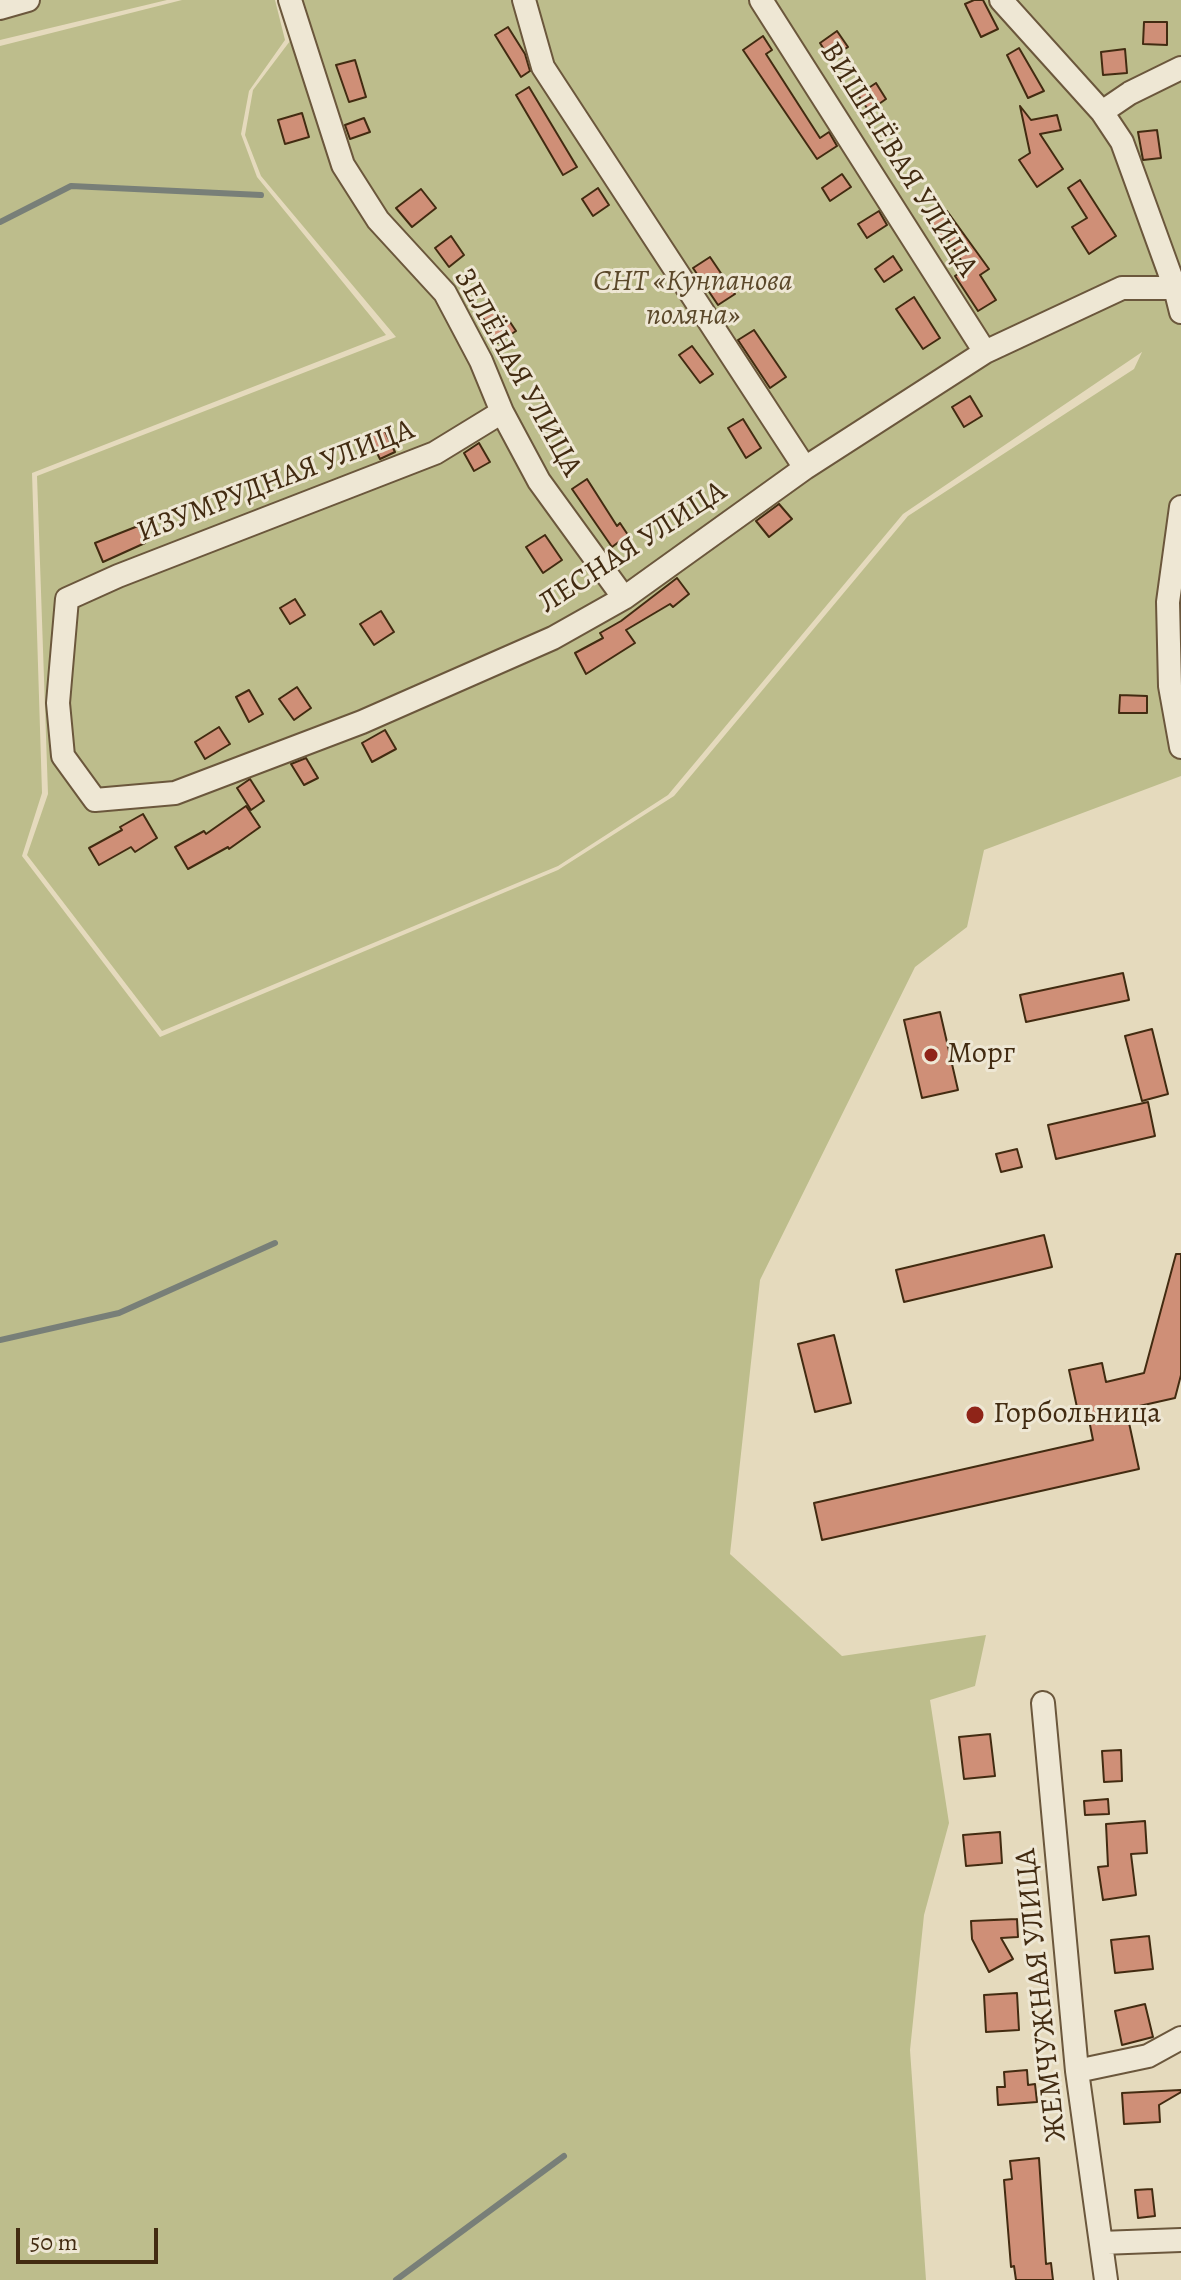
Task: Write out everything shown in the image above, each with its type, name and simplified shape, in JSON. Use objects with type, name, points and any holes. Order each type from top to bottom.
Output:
[{"type":"street","points":[[0,8],[28,0]]},
{"type":"street","name":"ЗЕЛЁНАЯ УЛИЦА","points":[[290,0],[343,165],[378,220],[445,293],[539,481],[624,598]]},
{"type":"street","points":[[524,0],[543,67],[805,468]]},
{"type":"street","name":"ВИШНЁВАЯ УЛИЦА","points":[[761,0],[985,352]]},
{"type":"street","points":[[1001,0],[1102,112],[1122,142],[1181,312]]},
{"type":"street","points":[[1102,112],[1130,93],[1181,68]]},
{"type":"street","name":"ЛЕСНАЯ УЛИЦА","points":[[95,800],[175,793],[362,722],[553,638],[624,598],[805,468],[985,352],[1122,288],[1175,288]]},
{"type":"street","name":"ИЗУМРУДНАЯ УЛИЦА","points":[[95,800],[63,756],[58,703],[67,599],[118,576],[435,453],[502,412]]},
{"type":"street","points":[[1180,746],[1170,686],[1168,602],[1181,507]]},
{"type":"street","name":"ЖЕМЧУЖНАЯ УЛИЦА","points":[[1043,1703],[1077,2071],[1106,2280]]},
{"type":"street","points":[[1077,2071],[1148,2056],[1181,2038]]},
{"type":"street","points":[[1101,2243],[1181,2240]]},
{"type":"green space","points":[[0,0],[167,0],[0,40]]},
{"type":"green space","name":"СНТ «Кунпанова поляна»","points":[[182,0],[275,0],[285,40],[249,91],[241,134],[257,177],[386,335],[32,473],[42,793],[22,856],[160,1037],[558,870],[674,796],[908,516],[1134,369],[1142,352],[903,514],[668,795],[558,866],[162,1031],[27,855],[48,794],[37,476],[396,337],[261,176],[245,135],[253,90],[290,41],[278,0],[1181,0],[1181,776],[984,850],[967,927],[915,967],[760,1280],[730,1554],[842,1656],[986,1635],[975,1686],[930,1700],[949,1823],[924,1915],[910,2050],[926,2280],[0,2280],[0,46]]},
{"type":"building","points":[[983,0],[998,29],[981,37],[965,4]]},
{"type":"building","points":[[1144,22],[1167,22],[1167,45],[1143,44]]},
{"type":"building","points":[[508,27],[525,54],[530,71],[521,77],[495,35]]},
{"type":"building","points":[[837,31],[848,47],[830,59],[820,43]]},
{"type":"building","points":[[763,36],[772,50],[766,54],[820,138],[829,132],[837,146],[817,159],[743,50]]},
{"type":"building","points":[[1019,48],[1044,91],[1028,98],[1007,55]]},
{"type":"building","points":[[1125,49],[1127,73],[1103,75],[1101,52]]},
{"type":"building","points":[[355,60],[366,97],[349,102],[336,65]]},
{"type":"building","points":[[876,83],[886,99],[869,111],[858,95]]},
{"type":"building","points":[[529,87],[577,167],[563,175],[516,95]]},
{"type":"building","points":[[1020,106],[1031,120],[1057,115],[1061,130],[1040,134],[1063,169],[1037,187],[1019,160],[1030,153]]},
{"type":"building","points":[[302,113],[309,137],[285,144],[278,120]]},
{"type":"building","points":[[364,118],[370,132],[350,139],[345,125]]},
{"type":"building","points":[[1157,130],[1161,158],[1143,160],[1138,132]]},
{"type":"building","points":[[842,174],[851,187],[830,201],[822,188]]},
{"type":"building","points":[[1080,180],[1116,236],[1089,254],[1072,227],[1087,218],[1068,188]]},
{"type":"building","points":[[598,188],[609,205],[593,216],[582,199]]},
{"type":"building","points":[[421,189],[436,208],[412,227],[396,208]]},
{"type":"building","points":[[879,211],[887,225],[867,238],[858,224]]},
{"type":"building","points":[[947,211],[989,269],[980,275],[996,300],[978,311],[955,276],[966,268],[945,235],[940,238],[930,222]]},
{"type":"building","points":[[451,236],[464,255],[449,267],[435,248]]},
{"type":"building","points":[[893,256],[902,270],[884,282],[875,269]]},
{"type":"building","points":[[710,257],[735,294],[718,305],[693,268]]},
{"type":"building","points":[[914,297],[940,338],[923,349],[896,309]]},
{"type":"building","points":[[493,302],[504,322],[508,319],[516,331],[498,343],[478,310]]},
{"type":"building","points":[[754,330],[786,377],[770,388],[738,340]]},
{"type":"building","points":[[692,346],[713,374],[700,383],[679,355]]},
{"type":"building","points":[[970,396],[982,416],[964,427],[952,407]]},
{"type":"building","points":[[743,419],[761,448],[746,458],[728,428]]},
{"type":"building","points":[[384,429],[395,452],[380,459],[369,437]]},
{"type":"building","points":[[479,443],[490,462],[474,471],[464,453]]},
{"type":"building","points":[[587,479],[617,526],[620,523],[628,535],[612,547],[572,489]]},
{"type":"building","points":[[779,504],[792,519],[769,537],[756,521]]},
{"type":"building","points":[[138,526],[145,543],[103,562],[95,543]]},
{"type":"building","points":[[545,535],[562,560],[543,573],[526,547]]},
{"type":"building","points":[[677,578],[689,594],[673,607],[670,604],[626,630],[635,643],[586,674],[575,653],[603,638],[600,633],[621,621]]},
{"type":"building","points":[[295,599],[305,615],[290,624],[280,608]]},
{"type":"building","points":[[381,611],[394,632],[374,645],[360,624]]},
{"type":"building","points":[[297,687],[311,708],[294,720],[279,699]]},
{"type":"building","points":[[249,690],[263,714],[249,722],[236,697]]},
{"type":"building","points":[[1120,695],[1147,696],[1147,713],[1119,713]]},
{"type":"building","points":[[219,727],[230,744],[205,759],[195,742]]},
{"type":"building","points":[[385,730],[396,749],[372,762],[362,743]]},
{"type":"building","points":[[306,758],[318,778],[304,785],[291,764]]},
{"type":"building","points":[[250,779],[264,801],[251,810],[237,788]]},
{"type":"building","points":[[246,806],[260,827],[229,849],[188,869],[175,847],[204,831],[206,834]]},
{"type":"building","points":[[143,814],[157,838],[135,852],[131,847],[99,865],[89,848]]},
{"type":"building","points":[[1123,973],[1129,1000],[1026,1022],[1020,995]]},
{"type":"building","name":"Морг","points":[[940,1012],[958,1090],[922,1098],[904,1020]]},
{"type":"building","points":[[1152,1029],[1168,1094],[1142,1101],[1125,1036]]},
{"type":"building","points":[[1148,1102],[1155,1136],[1056,1159],[1048,1125]]},
{"type":"building","points":[[1017,1149],[1022,1167],[1001,1172],[996,1154]]},
{"type":"building","points":[[1044,1235],[1052,1267],[904,1302],[896,1270]]},
{"type":"building","points":[[1176,1254],[1181,1254],[1181,1375],[1175,1398],[1126,1409],[1139,1469],[822,1540],[814,1503],[1093,1440],[1087,1410],[1078,1412],[1069,1370],[1102,1363],[1106,1382],[1144,1373]]},
{"type":"building","points":[[834,1335],[851,1403],[815,1412],[798,1344]]},
{"type":"building","points":[[990,1734],[995,1776],[964,1779],[959,1737]]},
{"type":"building","points":[[1121,1750],[1122,1781],[1104,1782],[1102,1751]]},
{"type":"building","points":[[1108,1799],[1109,1814],[1085,1815],[1084,1801]]},
{"type":"building","points":[[1145,1821],[1147,1853],[1131,1854],[1136,1895],[1103,1900],[1098,1867],[1108,1866],[1106,1824]]},
{"type":"building","points":[[1000,1832],[1002,1863],[966,1866],[963,1835]]},
{"type":"building","points":[[1017,1919],[1018,1937],[1001,1938],[1013,1959],[989,1972],[972,1939],[971,1921]]},
{"type":"building","points":[[1149,1936],[1153,1969],[1115,1973],[1111,1940]]},
{"type":"building","points":[[1017,1993],[1019,2030],[986,2032],[984,1995]]},
{"type":"building","points":[[1145,2004],[1153,2037],[1122,2045],[1115,2011]]},
{"type":"building","points":[[1027,2070],[1028,2085],[1035,2084],[1037,2102],[998,2105],[997,2087],[1005,2087],[1004,2072]]},
{"type":"building","points":[[1181,2090],[1159,2105],[1160,2122],[1124,2124],[1122,2093]]},
{"type":"building","points":[[1039,2158],[1046,2264],[1051,2263],[1053,2280],[1016,2280],[1014,2266],[1011,2267],[1004,2180],[1012,2179],[1010,2161]]},
{"type":"building","points":[[1152,2189],[1155,2216],[1138,2218],[1135,2190]]},
{"type":"waterway","points":[[0,222],[71,186],[261,195]]},
{"type":"waterway","points":[[0,1340],[119,1313],[275,1243]]},
{"type":"waterway","points":[[396,2280],[564,2156]]},
{"type":"place","name":"Морг","points":[[931,1055]]},
{"type":"place","name":"Горбольница","points":[[975,1415]]}]
